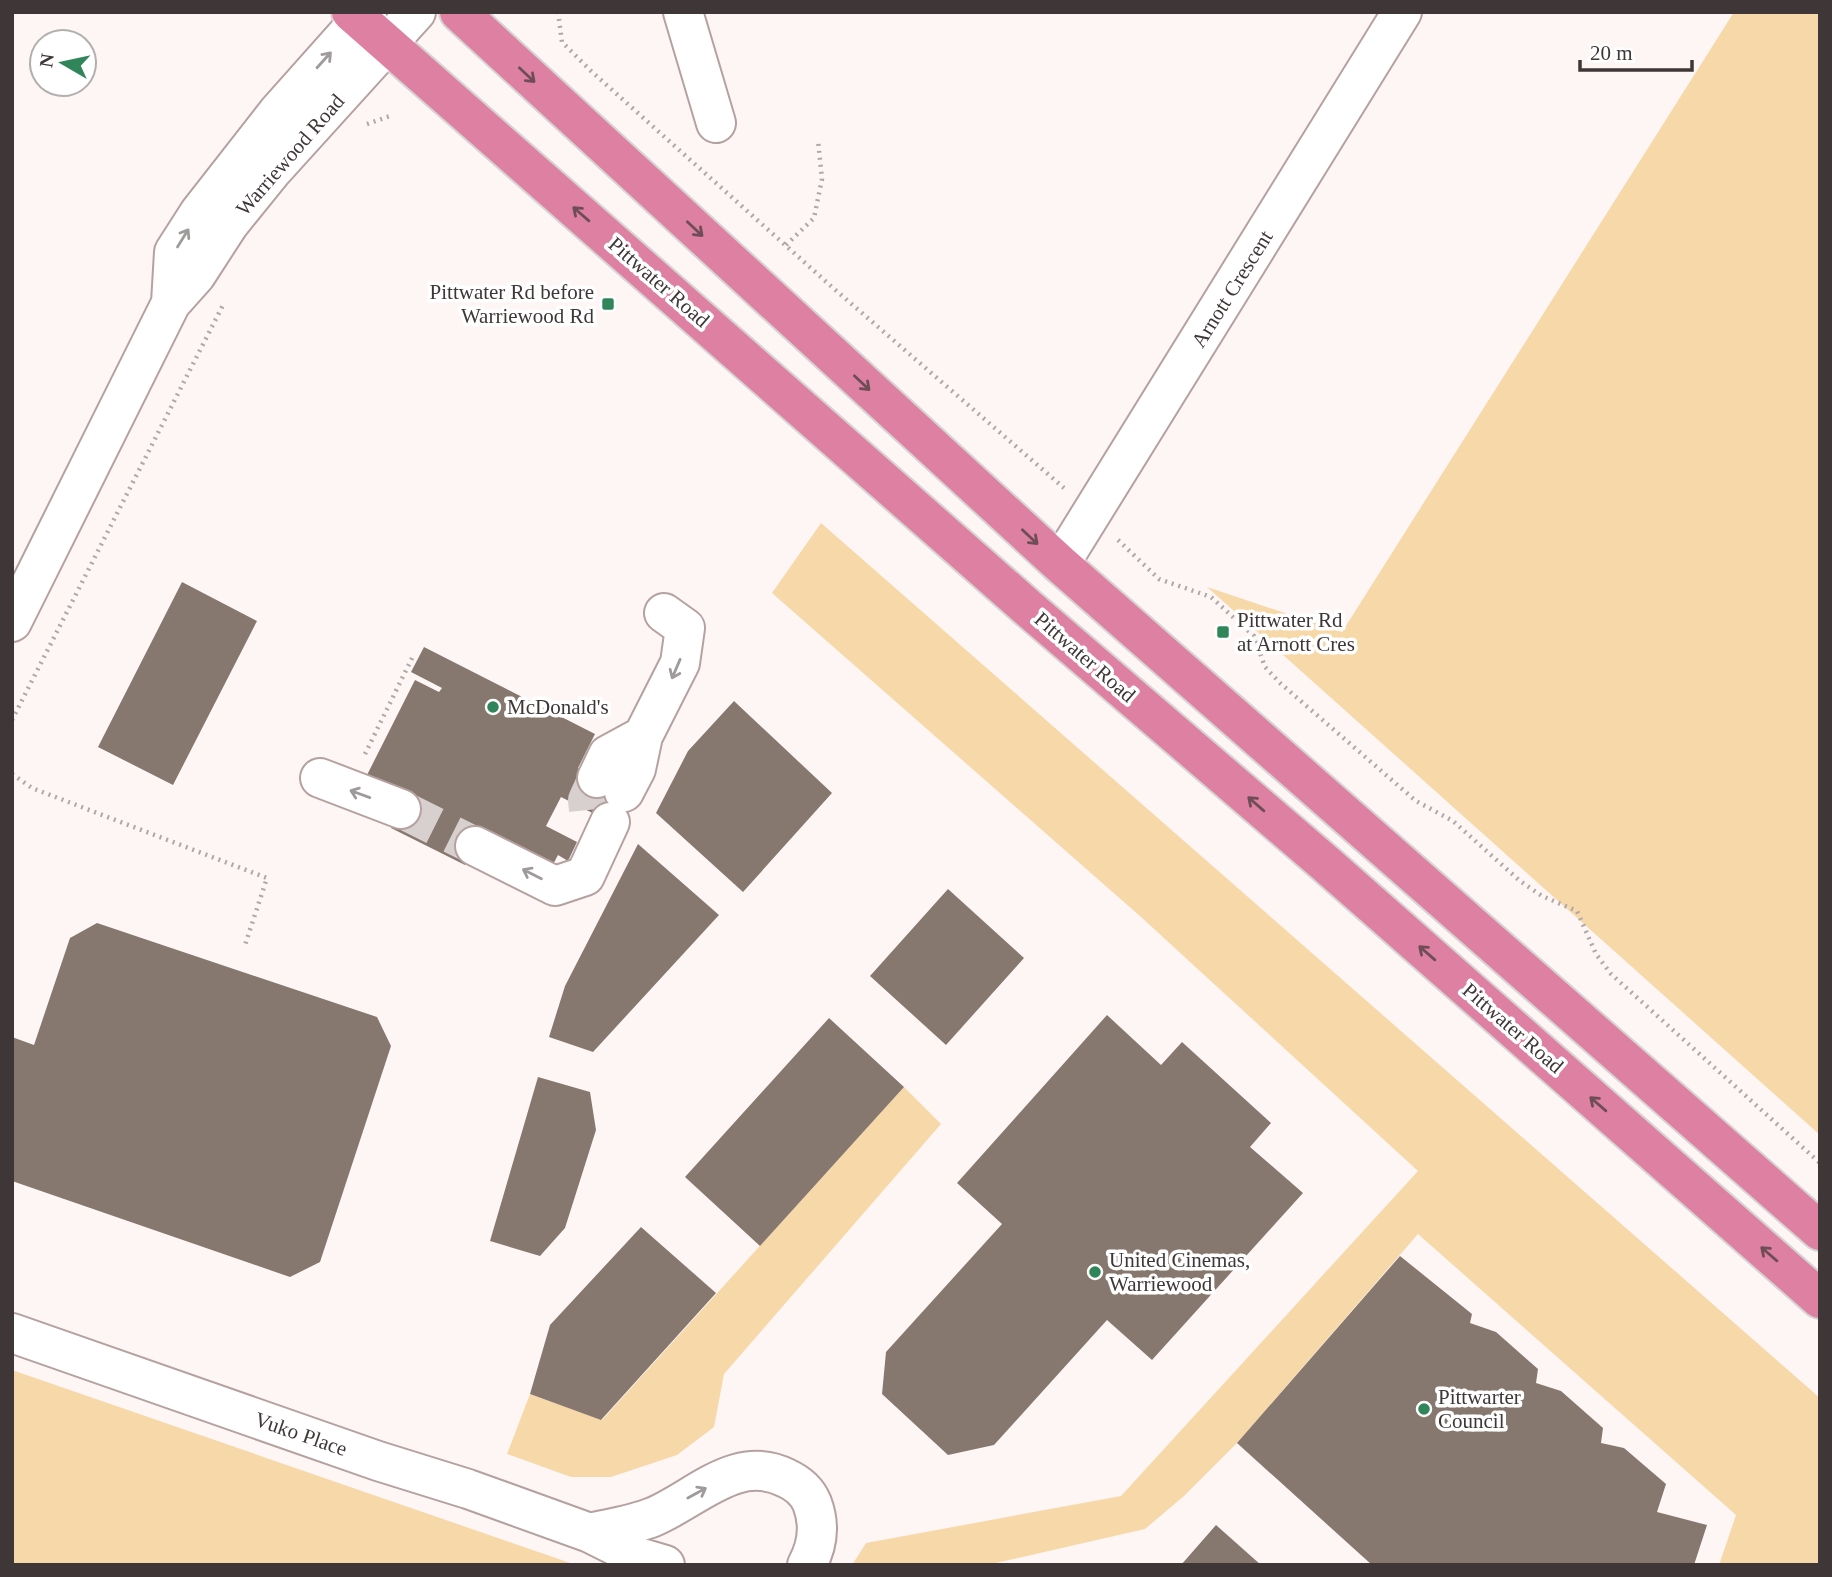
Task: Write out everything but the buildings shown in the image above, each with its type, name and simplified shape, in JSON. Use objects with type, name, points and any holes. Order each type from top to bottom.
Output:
[{"type":"highway","points":[[459,12],[487,26],[1060,564],[1820,1231]]},
{"type":"highway","name":"Pittwater Road","points":[[366,22],[1028,608],[1326,864],[1820,1299]]},
{"type":"street","name":"Warriewood Road","points":[[12,622],[171,303],[174,252],[198,213],[278,112],[366,22],[416,12]]},
{"type":"street","points":[[683,12],[716,122]]},
{"type":"street","name":"Arnott Crescent","points":[[1060,564],[1402,12]]},
{"type":"street","points":[[475,846],[555,886],[585,876],[603,810],[636,769],[643,736],[680,663],[685,628],[664,613]]},
{"type":"street","points":[[320,778],[401,809]]},
{"type":"street","name":"Vuko Place","points":[[12,1334],[379,1461],[468,1489],[590,1533],[638,1557],[666,1565]]},
{"type":"street","points":[[590,1533],[656,1516],[741,1470],[764,1470],[794,1482],[809,1496],[817,1515],[817,1535],[813,1555],[807,1565]]},
{"type":"path","points":[[558,12],[562,42],[590,71],[1047,472],[1159,579],[1211,597],[1254,636],[1265,667],[1280,684],[1416,801],[1453,821],[1520,881],[1542,896],[1577,911],[1596,954],[1611,974],[1820,1163]]},
{"type":"path","points":[[362,126],[393,115]]},
{"type":"path","points":[[786,245],[814,218],[822,179],[818,140]]},
{"type":"path","points":[[12,720],[226,300]]},
{"type":"path","points":[[362,760],[414,654]]},
{"type":"path","points":[[12,774],[33,788],[267,878],[244,948]]},
{"type":"shaded area","points":[[1734,12],[1820,12],[1820,1135],[1207,587],[1342,632]]},
{"type":"shaded area","points":[[821,523],[1820,1398],[1820,1565],[1719,1565],[1736,1515],[1418,1234],[1237,1443],[1184,1496],[1145,1529],[987,1565],[852,1565],[866,1543],[1121,1496],[1418,1171],[1141,917],[772,593]]},
{"type":"shaded area","points":[[904,1087],[941,1124],[724,1374],[714,1427],[677,1455],[611,1477],[571,1477],[507,1454],[530,1394],[602,1420]]},
{"type":"shaded area","points":[[12,1370],[576,1565],[12,1565]]},
{"type":"tunnel","points":[[588,810],[587,800],[597,778]]},
{"type":"tunnel","points":[[401,809],[475,846]]},
{"type":"place","name":"Pittwater Rd before Warriewood Rd","points":[[608,304]]},
{"type":"place","name":"Pittwater Rd at Arnott Cres","points":[[1223,632]]},
{"type":"place","name":"McDonald's","points":[[493,707]]},
{"type":"place","name":"United Cinemas, Warriewood","points":[[1095,1272]]},
{"type":"place","name":"Pittwarter Council","points":[[1424,1409]]}]
